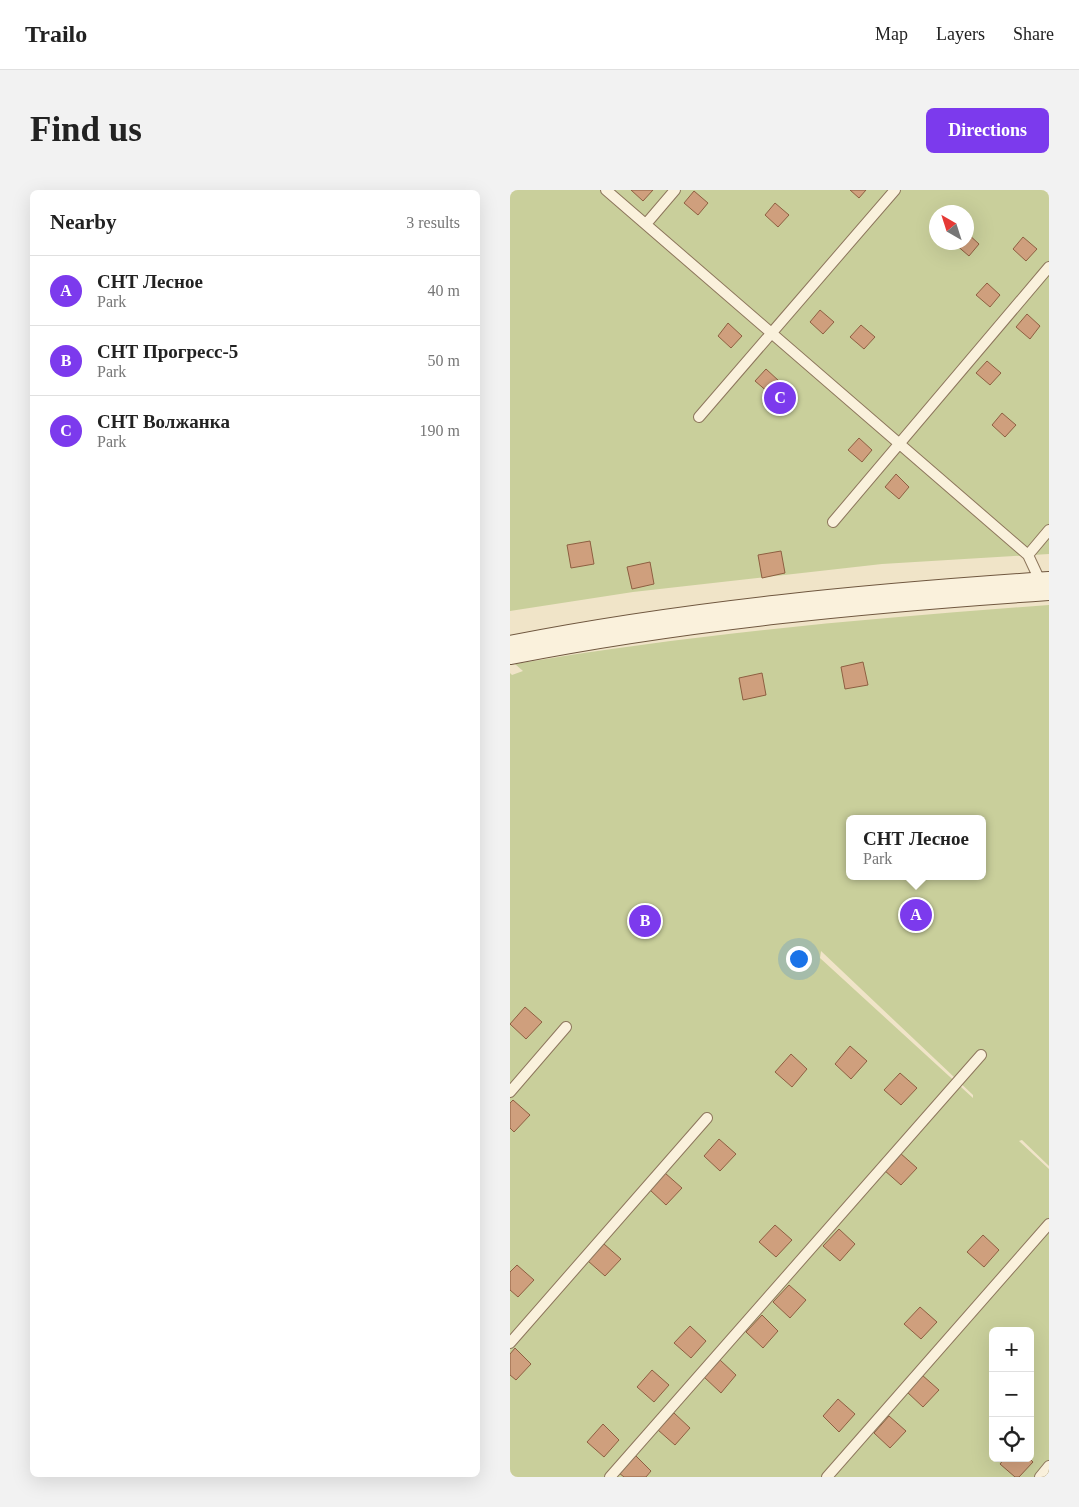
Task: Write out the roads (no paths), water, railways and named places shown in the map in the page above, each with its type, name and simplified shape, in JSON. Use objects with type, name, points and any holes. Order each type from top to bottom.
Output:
[{"type":"street","points":[[510,650],[561,640],[777,608],[1046,586]]},
{"type":"lane","points":[[606,190],[1028,555],[1046,586]]},
{"type":"lane","points":[[646,224],[675,190]]},
{"type":"lane","points":[[700,417],[895,190]]},
{"type":"lane","points":[[833,522],[1049,267]]},
{"type":"lane","points":[[1028,555],[1049,530]]},
{"type":"lane","points":[[510,1092],[566,1027]]},
{"type":"lane","points":[[610,1477],[981,1055]]},
{"type":"lane","points":[[510,1343],[707,1118]]},
{"type":"lane","points":[[827,1477],[1049,1224]]},
{"type":"lane","points":[[1040,1477],[1049,1466]]},
{"type":"place","name":"СНТ Волжанка","points":[[780,398]]},
{"type":"place","name":"СНТ Лесное","points":[[916,915]]},
{"type":"place","name":"СНТ Прогресс-5","points":[[645,921]]}]
